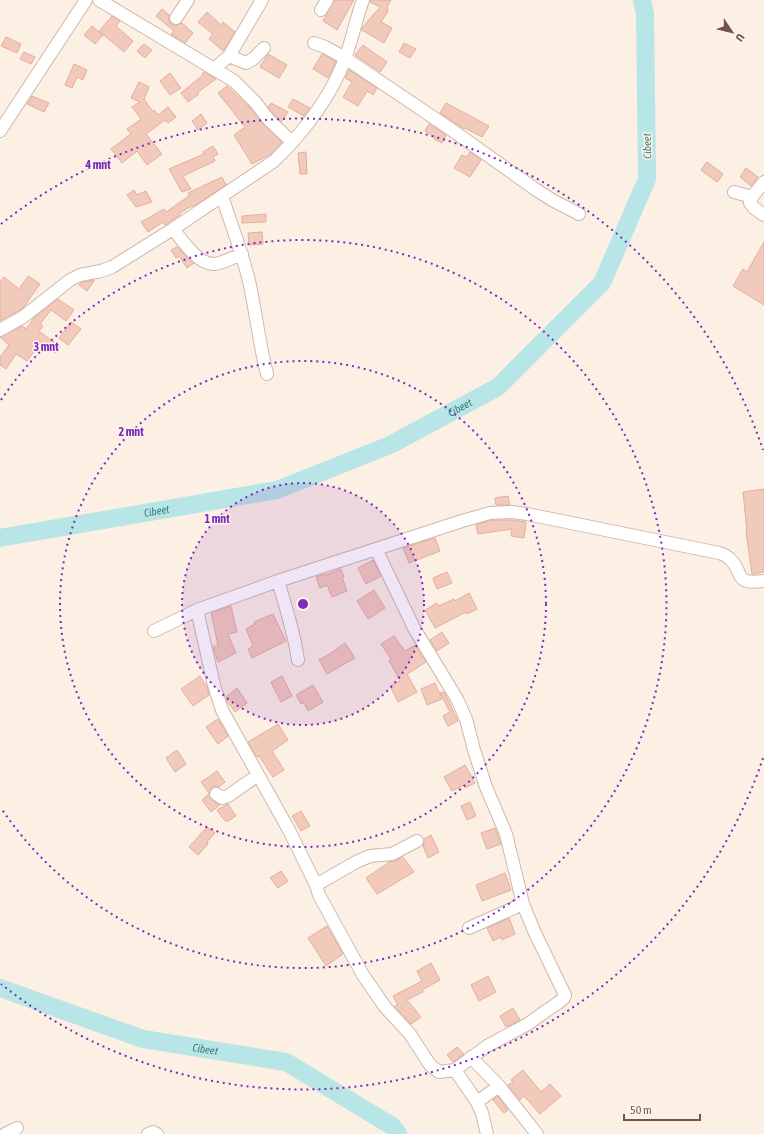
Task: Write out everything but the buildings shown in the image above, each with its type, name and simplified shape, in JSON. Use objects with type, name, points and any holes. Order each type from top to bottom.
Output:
[{"type":"street","points":[[0,131],[86,0]]},
{"type":"street","points":[[100,0],[215,68],[234,81],[256,103],[268,119],[292,142]]},
{"type":"street","points":[[176,18],[188,0]]},
{"type":"street","points":[[215,68],[229,56],[262,0]]},
{"type":"street","points":[[0,330],[23,317],[70,280],[80,275],[101,271],[112,267],[173,229],[274,161],[316,114],[334,82],[346,58],[356,20],[364,0]]},
{"type":"street","points":[[314,43],[326,47],[346,58],[535,189],[552,200],[580,214]]},
{"type":"street","points":[[229,56],[246,63],[253,60],[264,48]]},
{"type":"street","points":[[764,182],[752,197],[750,203],[764,215]]},
{"type":"street","points":[[734,192],[752,197]]},
{"type":"street","points":[[222,196],[242,254],[249,281],[258,334],[267,374]]},
{"type":"street","points":[[173,229],[193,252],[206,263],[215,264],[242,254]]},
{"type":"street","points":[[154,631],[197,610],[278,581],[490,513],[512,512],[718,553],[727,556],[732,560],[740,578],[747,581],[764,581]]},
{"type":"street","points":[[197,610],[214,685],[222,710],[290,832],[325,906],[363,975],[385,1007],[410,1034],[430,1065],[435,1070],[443,1072],[455,1070],[487,1046],[528,1024],[564,998],[565,995],[535,933],[523,904],[506,834],[486,787],[466,719],[457,699],[414,628],[376,549]]},
{"type":"street","points":[[278,581],[288,614],[298,660]]},
{"type":"street","points":[[216,794],[222,798],[228,796],[258,775]]},
{"type":"street","points":[[316,885],[356,862],[370,856],[392,854],[417,841]]},
{"type":"street","points":[[469,928],[523,904]]},
{"type":"street","points":[[471,1057],[499,1086],[537,1134]]},
{"type":"street","points":[[455,1070],[477,1102],[482,1113],[487,1134]]},
{"type":"street","points":[[477,1102],[499,1086]]},
{"type":"street","points":[[5,1134],[17,1128]]},
{"type":"street","points":[[148,1134],[153,1132],[157,1134]]},
{"type":"waterway","name":"Cibeet","points":[[0,538],[277,490],[390,445],[498,387],[602,283],[647,179],[645,14],[642,0]]},
{"type":"waterway","name":"Cibeet","points":[[0,988],[143,1039],[286,1062],[392,1126],[398,1134]]}]
